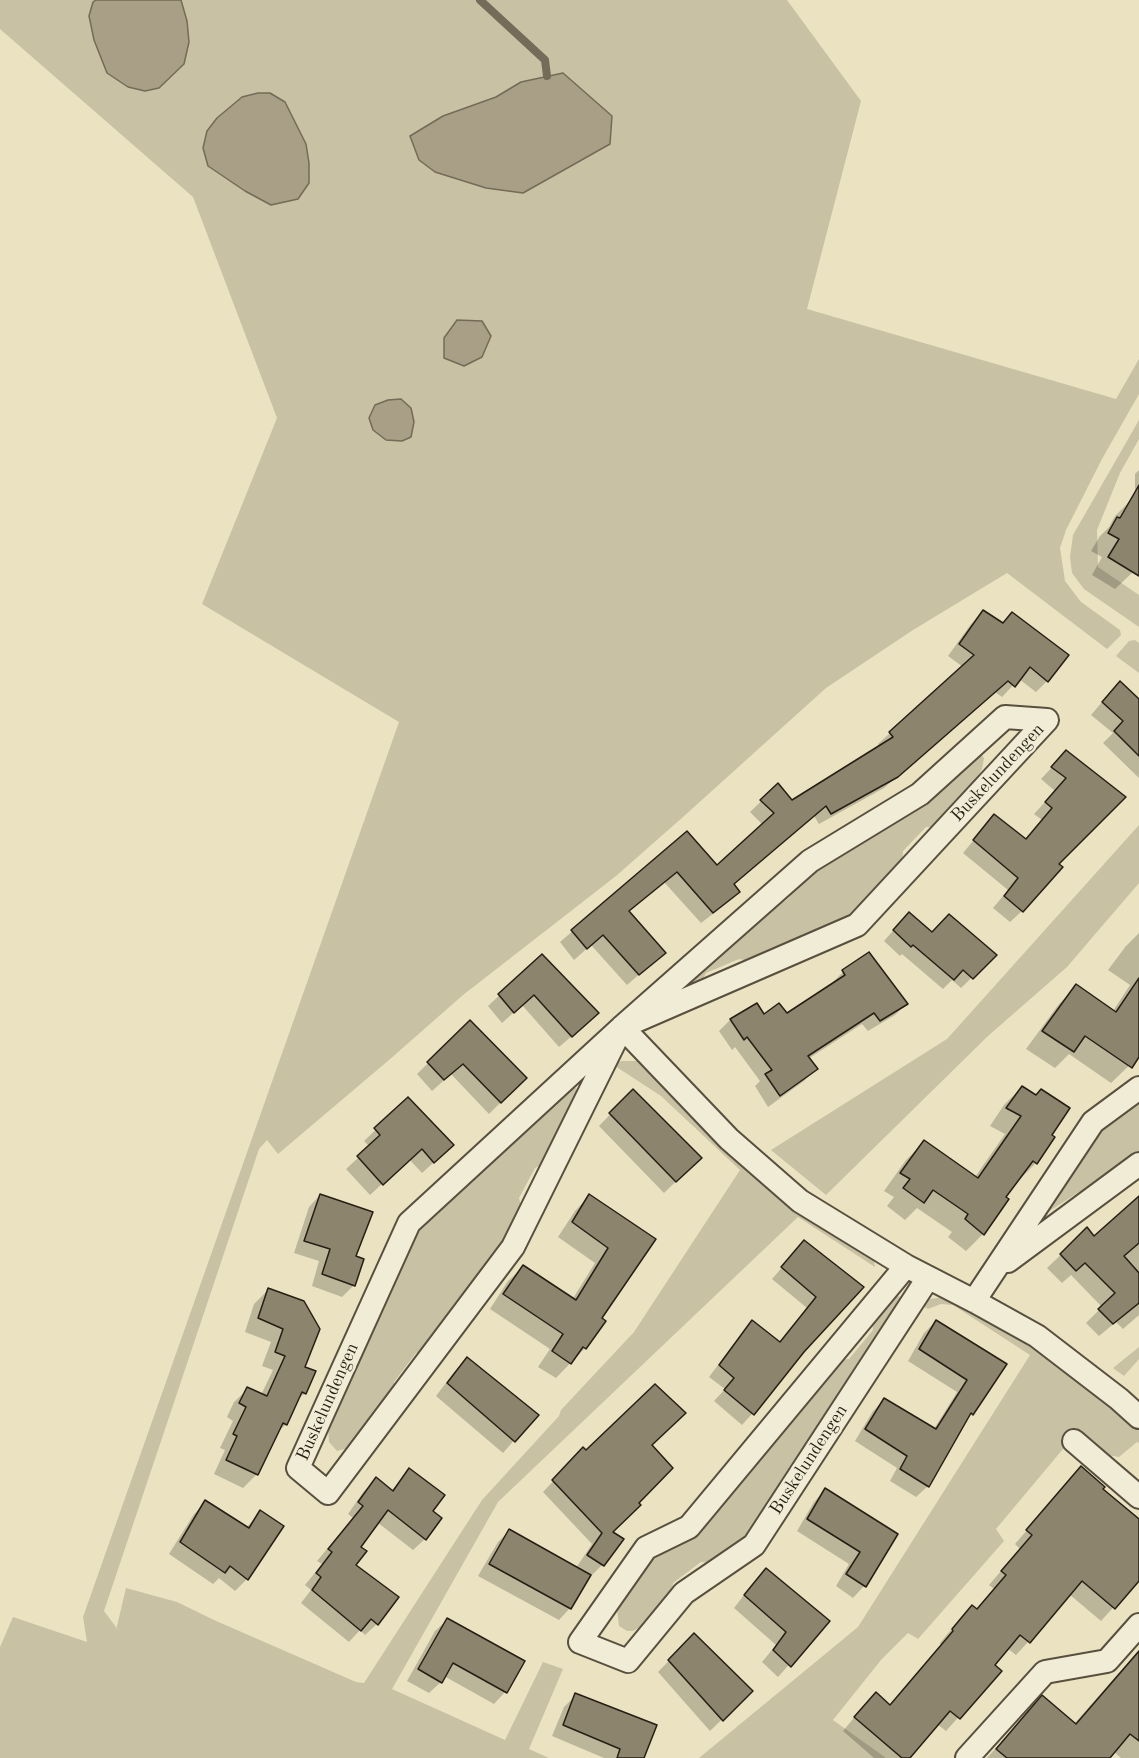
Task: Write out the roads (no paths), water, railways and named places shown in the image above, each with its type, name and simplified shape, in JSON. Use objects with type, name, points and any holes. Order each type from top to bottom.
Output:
[{"type":"street","name":"Buskelundengen","points":[[622,1027],[513,1247],[328,1493],[298,1468],[409,1223],[622,1027],[810,861],[920,794],[1005,717],[1047,720],[857,925],[622,1027]]},
{"type":"street","points":[[622,1027],[729,1139],[800,1201],[906,1266],[1037,1336],[1139,1417]]},
{"type":"street","points":[[974,1301],[1093,1122],[1139,1088]]},
{"type":"street","points":[[995,1271],[1139,1164]]},
{"type":"street","name":"Buskelundengen","points":[[906,1266],[689,1527],[646,1548],[580,1642],[628,1661],[684,1593],[754,1545],[928,1278]]},
{"type":"street","points":[[1074,1441],[1139,1497]]},
{"type":"street","points":[[967,1758],[1045,1672],[1107,1661],[1139,1625]]},
{"type":"waterway","points":[[480,0],[545,60],[547,76]]}]
